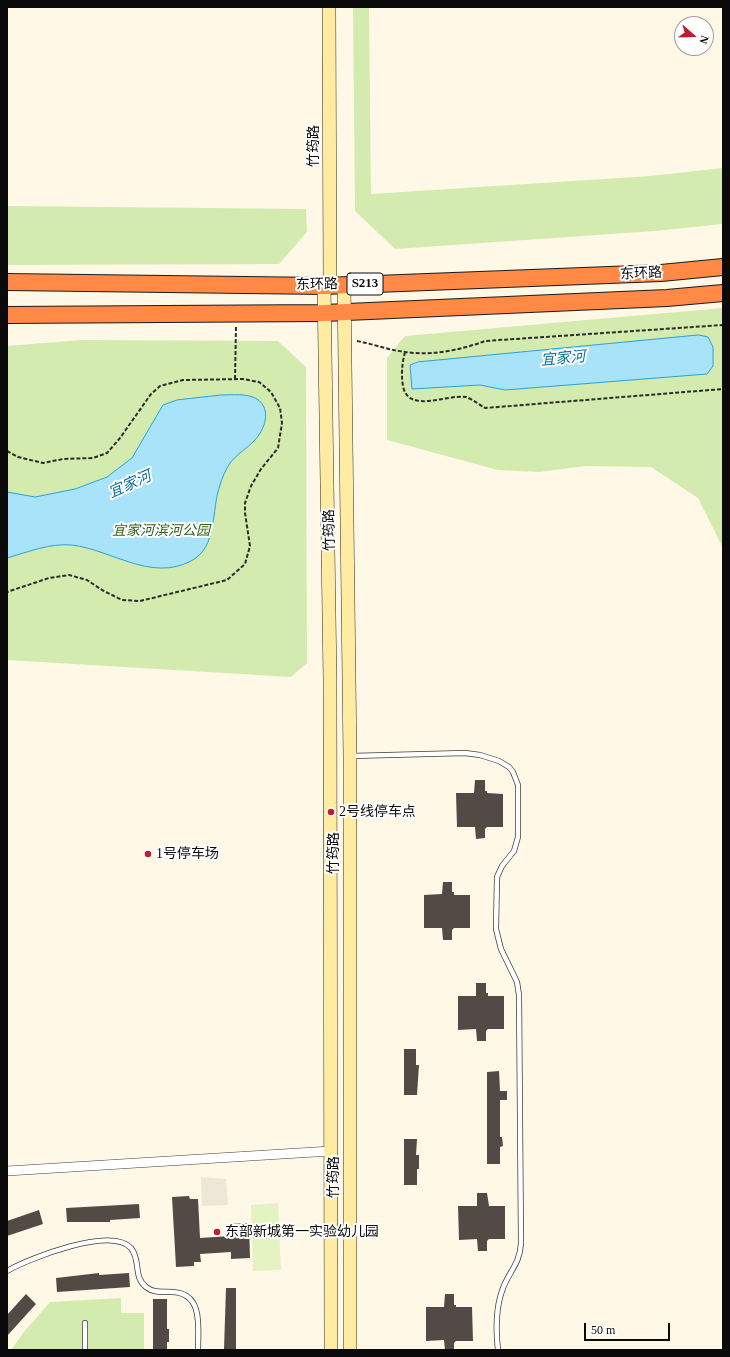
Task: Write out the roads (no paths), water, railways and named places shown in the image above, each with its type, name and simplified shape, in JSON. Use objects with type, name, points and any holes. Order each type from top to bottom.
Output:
[{"type":"highway","name":"东环路","points":[[7,282],[333,285],[661,273],[723,267]]},
{"type":"highway","name":"东环路","points":[[7,315],[324,313],[667,298],[723,293]]},
{"type":"main road","name":"竹筠路","points":[[329,7],[333,285],[324,313],[330,678],[332,1350]]},
{"type":"main road","name":"竹筠路","points":[[333,285],[344,312],[350,756],[350,1350]]},
{"type":"street","points":[[7,1171],[331,1150]]},
{"type":"lane","points":[[350,756],[451,752],[473,754],[499,761],[509,767],[518,785],[518,837],[514,851],[499,871],[496,884],[497,936],[515,976],[520,996],[521,1243],[517,1264],[505,1283],[500,1298],[498,1350]]},
{"type":"lane","points":[[7,1271],[20,1264],[69,1247],[96,1242],[121,1242],[133,1251],[137,1259],[139,1277],[146,1287],[160,1293],[171,1292],[185,1294],[195,1303],[198,1319],[198,1350]]},
{"type":"lane","points":[[85,1323],[85,1350]]},
{"type":"water","name":"宜家河","points":[[699,335],[708,337],[713,347],[713,366],[707,374],[505,390],[480,385],[412,389],[410,365],[418,362]]},
{"type":"water","name":"宜家河","points":[[221,395],[244,395],[253,397],[262,403],[266,414],[264,426],[258,436],[232,460],[226,471],[217,495],[210,537],[206,547],[200,555],[191,561],[176,567],[161,568],[132,563],[87,548],[72,545],[56,545],[7,558],[7,492],[35,497],[75,489],[107,477],[132,458],[163,405],[177,400]]},
{"type":"place","name":"2号线停车点","points":[[331,812]]},
{"type":"place","name":"1号停车场","points":[[148,854]]},
{"type":"place","name":"东部新城第一实验幼儿园","points":[[217,1232]]},
{"type":"park label","name":"宜家河滨河公园","points":[[161,531]]}]
